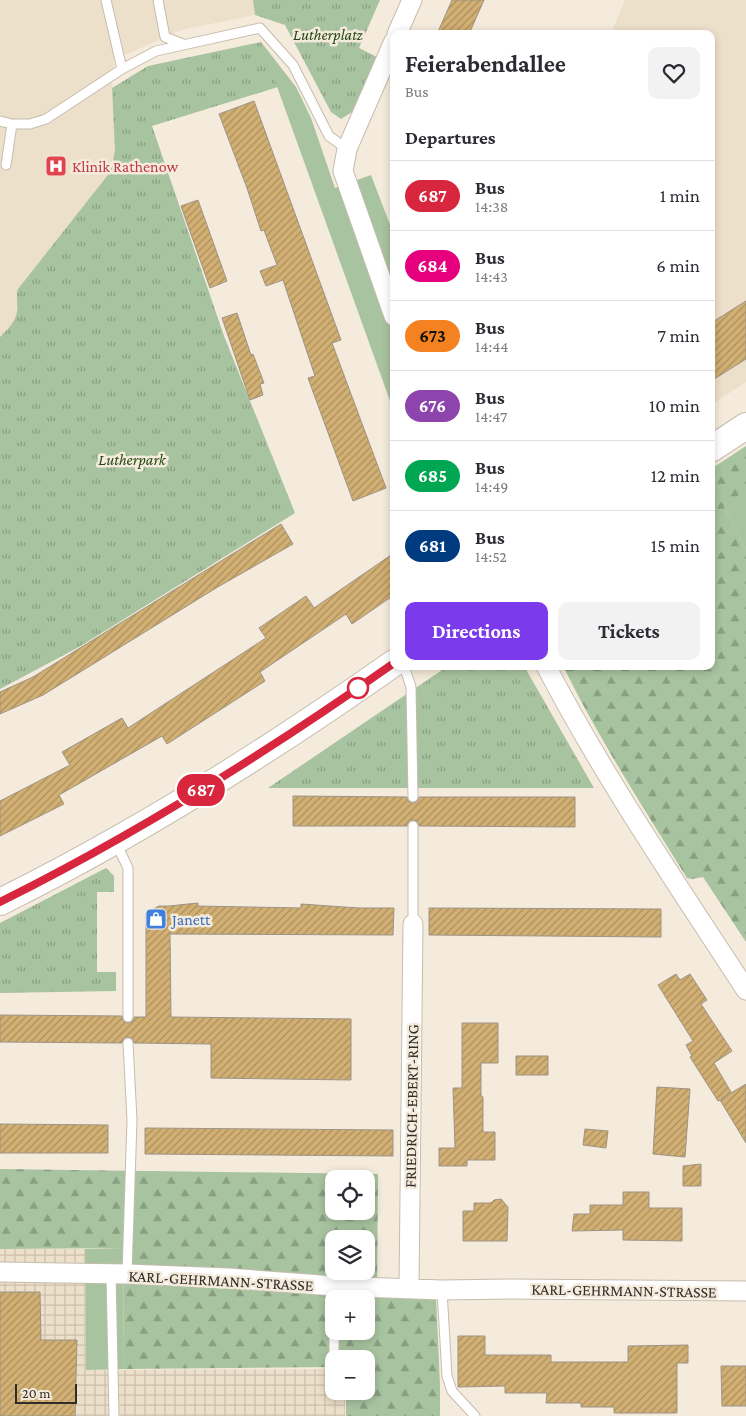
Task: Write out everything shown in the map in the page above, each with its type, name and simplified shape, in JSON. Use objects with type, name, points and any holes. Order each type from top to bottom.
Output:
[{"type":"main road","points":[[715,446],[746,426]]},
{"type":"main road","points":[[0,902],[115,841],[176,805],[256,755],[390,666]]},
{"type":"street","points":[[399,30],[412,0]]},
{"type":"street","points":[[390,51],[347,149],[343,171],[390,305]]},
{"type":"street","points":[[548,670],[608,775],[746,990]]},
{"type":"street","name":"FRIEDRICH-EBERT-RING","points":[[409,1288],[413,924]]},
{"type":"street","name":"KARL-GEHRMANN-STRASSE","points":[[0,1272],[228,1278],[325,1291]]},
{"type":"street","name":"KARL-GEHRMANN-STRASSE","points":[[372,1290],[409,1288],[442,1290],[746,1291]]},
{"type":"lane","points":[[106,0],[122,69]]},
{"type":"lane","points":[[158,0],[165,36],[183,44]]},
{"type":"lane","points":[[0,121],[12,124],[30,124],[46,119],[122,69],[156,51],[260,28],[293,65],[329,136],[347,149]]},
{"type":"lane","points":[[6,165],[12,124]]},
{"type":"lane","points":[[405,670],[411,687],[413,797]]},
{"type":"lane","points":[[413,826],[413,924]]},
{"type":"lane","points":[[115,841],[128,868],[128,1016]]},
{"type":"lane","points":[[114,1416],[119,1274],[132,1120],[128,1043]]},
{"type":"lane","points":[[442,1290],[447,1376],[452,1391],[475,1416]]},
{"type":"shaded area","name":"Klinik Rathenow","points":[[0,0],[253,0],[255,15],[181,30],[114,60],[112,88],[115,150],[111,171],[18,289],[16,297],[17,313],[12,326],[0,337]]},
{"type":"shaded area","points":[[625,0],[746,0],[746,382],[715,402],[715,30],[613,30]]},
{"type":"shaded area","points":[[0,1249],[85,1249],[86,1370],[325,1369],[325,1400],[345,1400],[345,1416],[0,1416]]},
{"type":"green space","name":"Lutherplatz","points":[[253,0],[380,0],[359,48],[377,57],[352,112],[341,119],[331,112],[285,25],[255,15]]},
{"type":"green space","points":[[261,42],[296,87],[311,118],[335,188],[371,175],[390,225],[390,401]]},
{"type":"green space","name":"Lutherpark","points":[[261,42],[278,87],[152,126],[224,336],[295,513],[79,647],[0,689],[0,337],[15,319],[18,289],[111,171],[115,150],[112,88],[148,66]]},
{"type":"green space","points":[[746,446],[746,489],[724,507],[746,550],[746,942],[703,877],[687,878],[638,800],[565,670],[715,670],[715,466]]},
{"type":"green space","points":[[746,483],[746,550],[724,507]]},
{"type":"green space","points":[[442,670],[526,670],[594,788],[268,788]]},
{"type":"green space","points":[[106,868],[114,876],[114,892],[97,892],[97,972],[116,972],[116,991],[0,993],[0,923]]},
{"type":"green space","points":[[0,1169],[325,1173],[325,1220],[375,1220],[375,1174],[378,1174],[377,1296],[436,1297],[440,1416],[346,1416],[346,1400],[375,1400],[375,1350],[325,1350],[325,1367],[124,1369],[123,1248],[0,1249]]},
{"type":"green space","points":[[123,1248],[124,1369],[86,1370],[85,1249]]},
{"type":"building","points":[[452,0],[484,0],[471,30],[439,30]]},
{"type":"building","points":[[254,101],[341,340],[332,343],[386,488],[353,501],[308,378],[315,376],[283,280],[266,286],[260,271],[277,265],[264,230],[261,231],[219,114]]},
{"type":"building","points":[[198,200],[227,281],[210,288],[181,206]]},
{"type":"building","points":[[746,301],[746,359],[715,378],[715,320]]},
{"type":"building","points":[[237,313],[251,355],[253,354],[264,383],[260,384],[263,395],[250,400],[222,318]]},
{"type":"building","points":[[281,524],[293,544],[216,588],[43,695],[0,714],[0,692],[33,677]]},
{"type":"building","points":[[390,556],[390,598],[352,624],[346,614],[260,672],[265,681],[167,744],[162,736],[59,795],[64,804],[0,836],[0,801],[70,765],[62,752],[122,718],[128,728],[266,638],[259,628],[306,596],[314,608]]},
{"type":"building","points":[[293,796],[407,797],[408,801],[413,803],[417,802],[419,797],[575,797],[575,827],[419,826],[418,822],[413,820],[409,821],[407,826],[293,826]]},
{"type":"building","points":[[198,903],[198,906],[301,908],[301,904],[359,908],[394,908],[393,935],[170,934],[171,1017],[351,1019],[351,1080],[211,1078],[211,1044],[134,1043],[133,1039],[128,1037],[124,1038],[122,1043],[0,1042],[0,1015],[122,1016],[123,1021],[128,1023],[132,1022],[134,1017],[146,1017],[146,913],[159,906]]},
{"type":"building","points":[[429,908],[661,909],[661,937],[429,935]]},
{"type":"building","points":[[676,974],[680,980],[690,974],[707,1000],[701,1004],[732,1051],[714,1063],[731,1092],[721,1099],[746,1084],[746,1143],[720,1100],[718,1101],[690,1057],[692,1056],[686,1045],[693,1041],[658,985]]},
{"type":"building","points":[[462,1023],[498,1023],[498,1063],[481,1063],[483,1132],[495,1132],[495,1160],[467,1160],[467,1166],[439,1166],[439,1148],[455,1148],[453,1088],[462,1088]]},
{"type":"building","points":[[516,1056],[548,1056],[548,1075],[516,1075]]},
{"type":"building","points":[[657,1087],[690,1089],[685,1157],[653,1154]]},
{"type":"building","points":[[0,1124],[108,1125],[108,1153],[0,1153]]},
{"type":"building","points":[[145,1128],[393,1130],[393,1156],[145,1154]]},
{"type":"building","points":[[585,1129],[608,1131],[606,1148],[583,1145]]},
{"type":"building","points":[[701,1164],[701,1186],[683,1186],[683,1166]]},
{"type":"building","points":[[623,1192],[649,1192],[649,1208],[682,1208],[682,1241],[623,1240],[623,1230],[572,1231],[574,1214],[590,1214],[590,1205],[623,1205]]},
{"type":"building","points":[[501,1199],[508,1207],[507,1241],[463,1241],[463,1211],[474,1211],[474,1203],[491,1203],[494,1200]]},
{"type":"building","points":[[0,1292],[40,1292],[41,1340],[77,1340],[75,1416],[0,1416]]},
{"type":"building","points":[[458,1336],[485,1336],[485,1355],[551,1355],[551,1362],[628,1362],[628,1346],[688,1345],[688,1363],[677,1363],[677,1413],[614,1413],[614,1407],[581,1407],[581,1403],[546,1403],[547,1393],[505,1393],[505,1386],[458,1387]]},
{"type":"building","points":[[721,1366],[746,1366],[746,1406],[722,1406]]},
{"type":"bus line","name":"687","points":[[0,902],[115,841],[176,805],[256,755],[390,666]]},
{"type":"place","name":"Klinik Rathenow","points":[[56,166]]},
{"type":"place","name":"Janett","points":[[156,919]]}]
